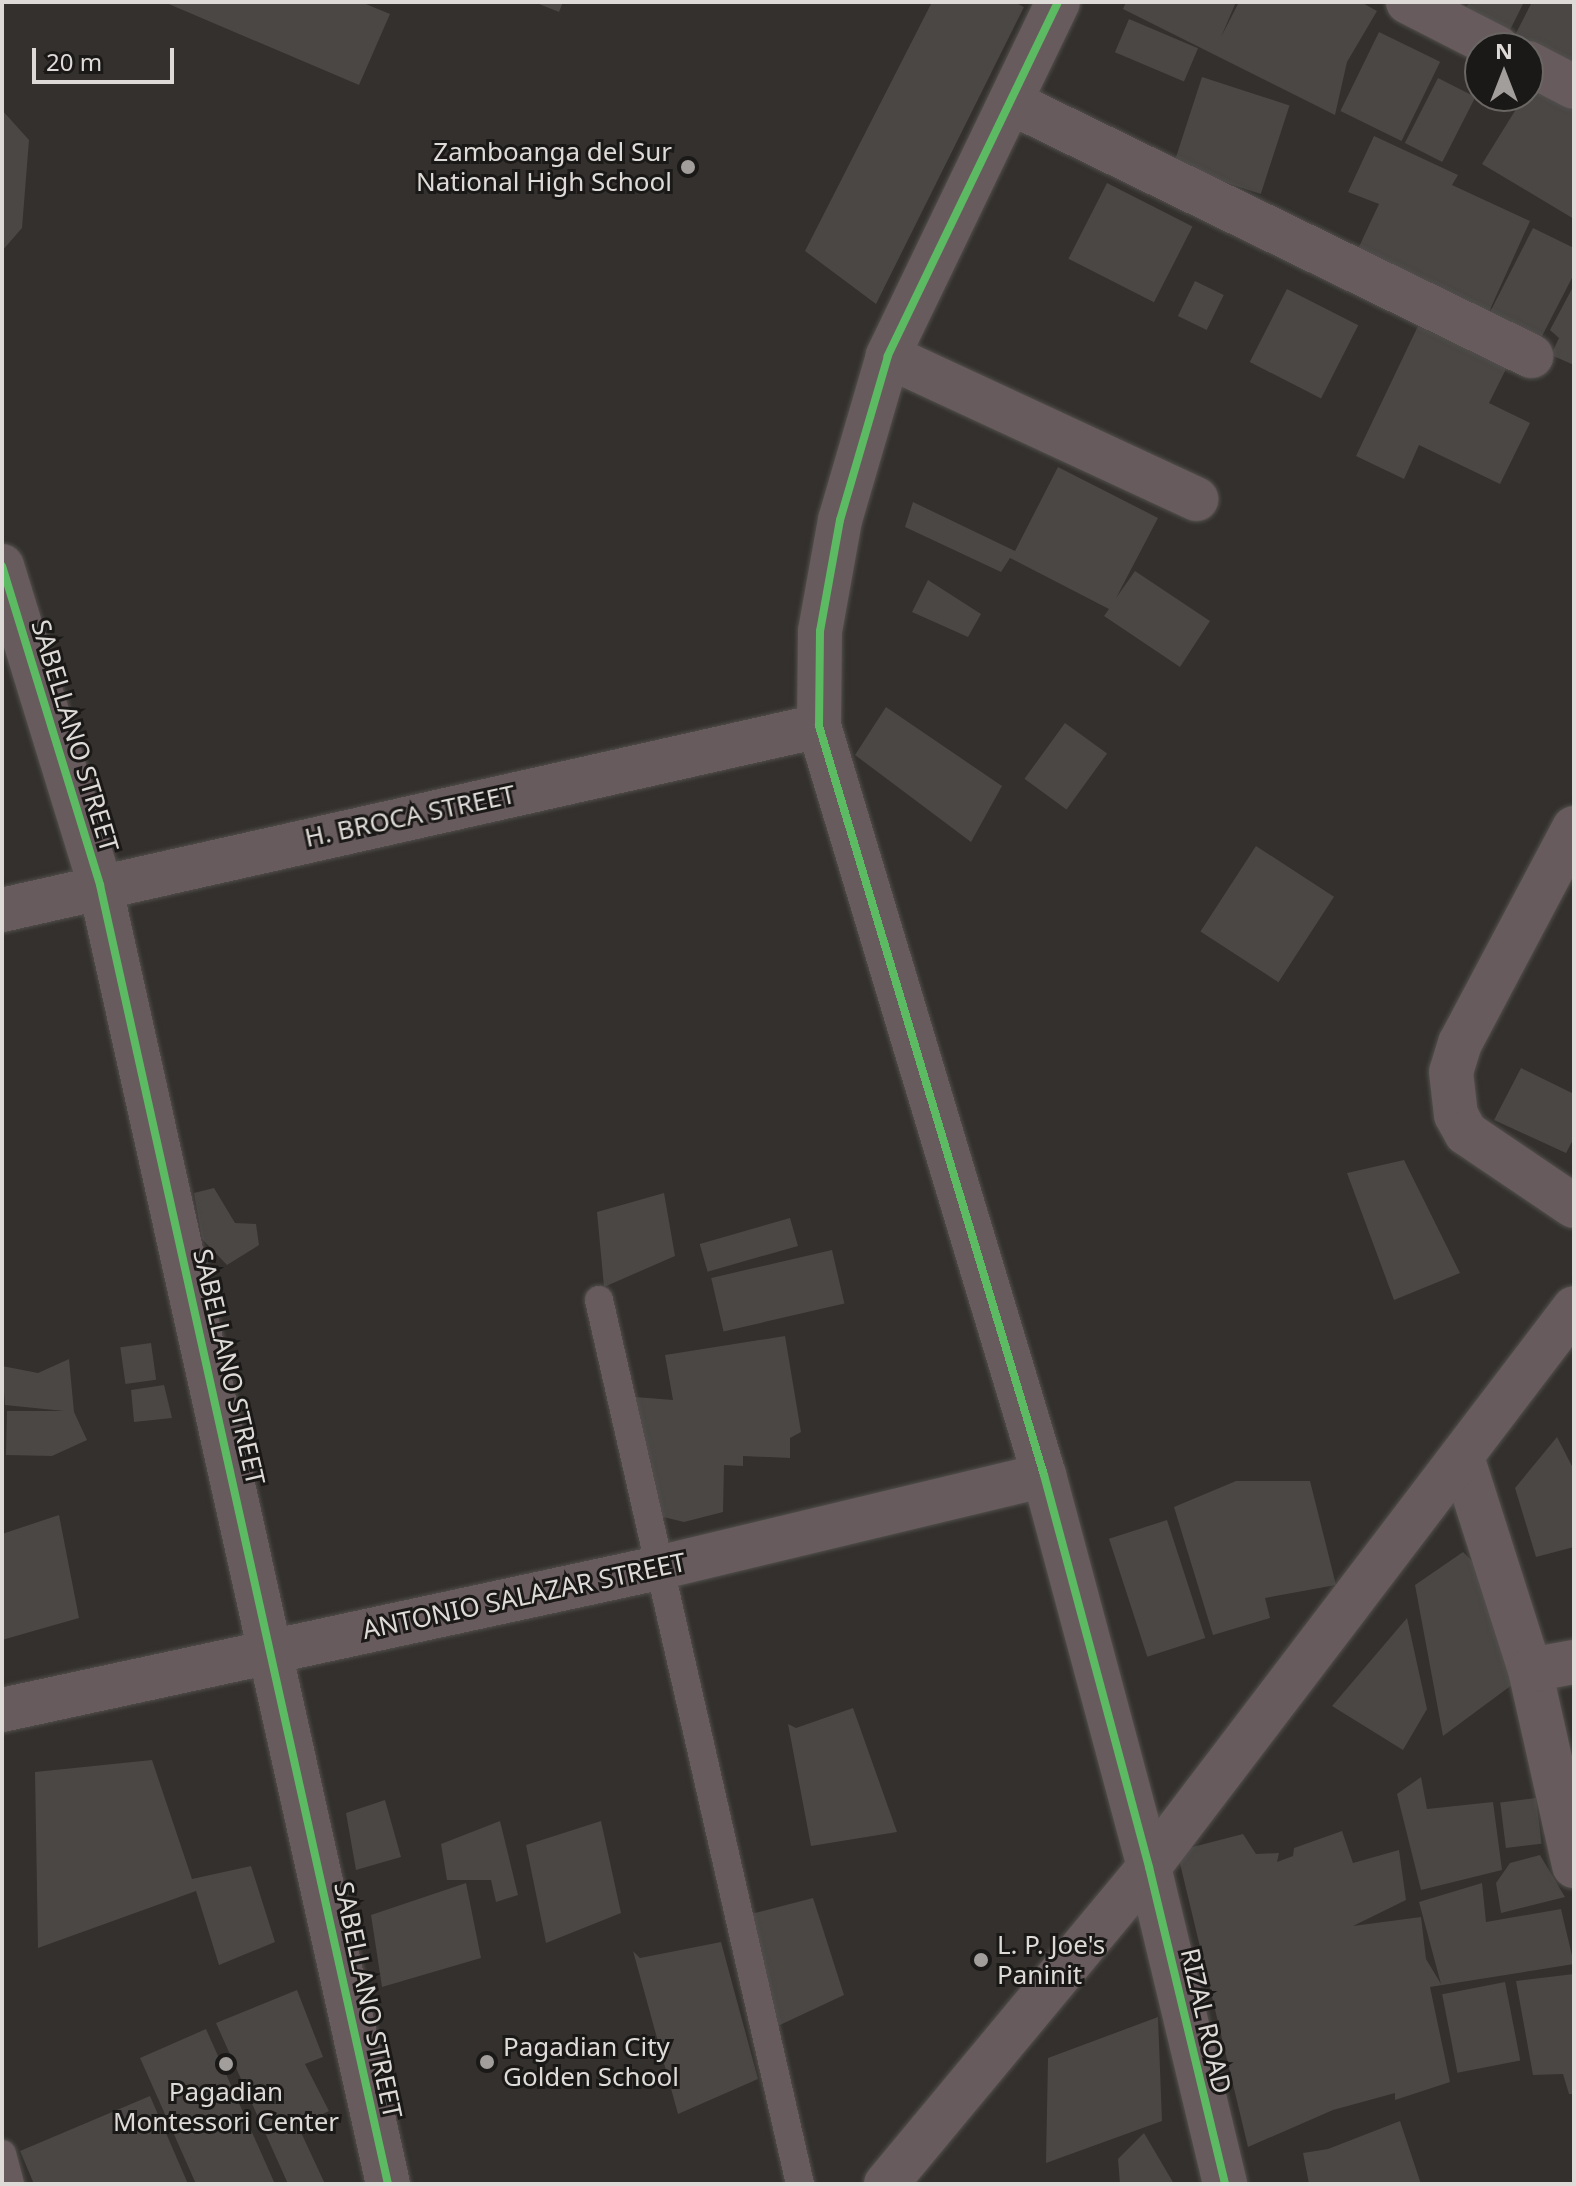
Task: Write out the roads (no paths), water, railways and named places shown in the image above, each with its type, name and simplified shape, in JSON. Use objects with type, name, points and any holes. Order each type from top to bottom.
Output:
[{"type":"street","name":"RIZAL ROAD","points":[[1058,2],[888,356],[840,520],[820,631],[819,726],[1044,1475],[1149,1867],[1225,2184]]},
{"type":"street","points":[[1408,2],[1467,32]]},
{"type":"street","points":[[1544,71],[1574,87]]},
{"type":"street","points":[[1010,102],[1531,356]]},
{"type":"street","points":[[888,356],[1196,499]]},
{"type":"street","name":"SABELLANO STREET","points":[[2,566],[100,885],[388,2184]]},
{"type":"street","name":"H. BROCA STREET","points":[[2,910],[100,885],[819,726]]},
{"type":"street","points":[[1574,828],[1460,1043],[1451,1091],[1466,1133],[1574,1206]]},
{"type":"street","points":[[886,2184],[1149,1867],[1574,1308]]},
{"type":"street","points":[[1462,1457],[1530,1670],[1574,1866]]},
{"type":"street","name":"ANTONIO SALAZAR STREET","points":[[2,1710],[658,1568],[1044,1475]]},
{"type":"street","points":[[1530,1670],[1574,1662]]},
{"type":"lane","points":[[599,1300],[800,2184]]},
{"type":"lane","points":[[2,2154],[10,2184]]},
{"type":"place","name":"Zamboanga del Sur National High School","points":[[688,167]]},
{"type":"place","name":"L. P. Joe's Paninit","points":[[981,1960]]},
{"type":"place","name":"Pagadian City Golden School","points":[[487,2062]]},
{"type":"place","name":"Pagadian Montessori Center","points":[[226,2064]]}]
